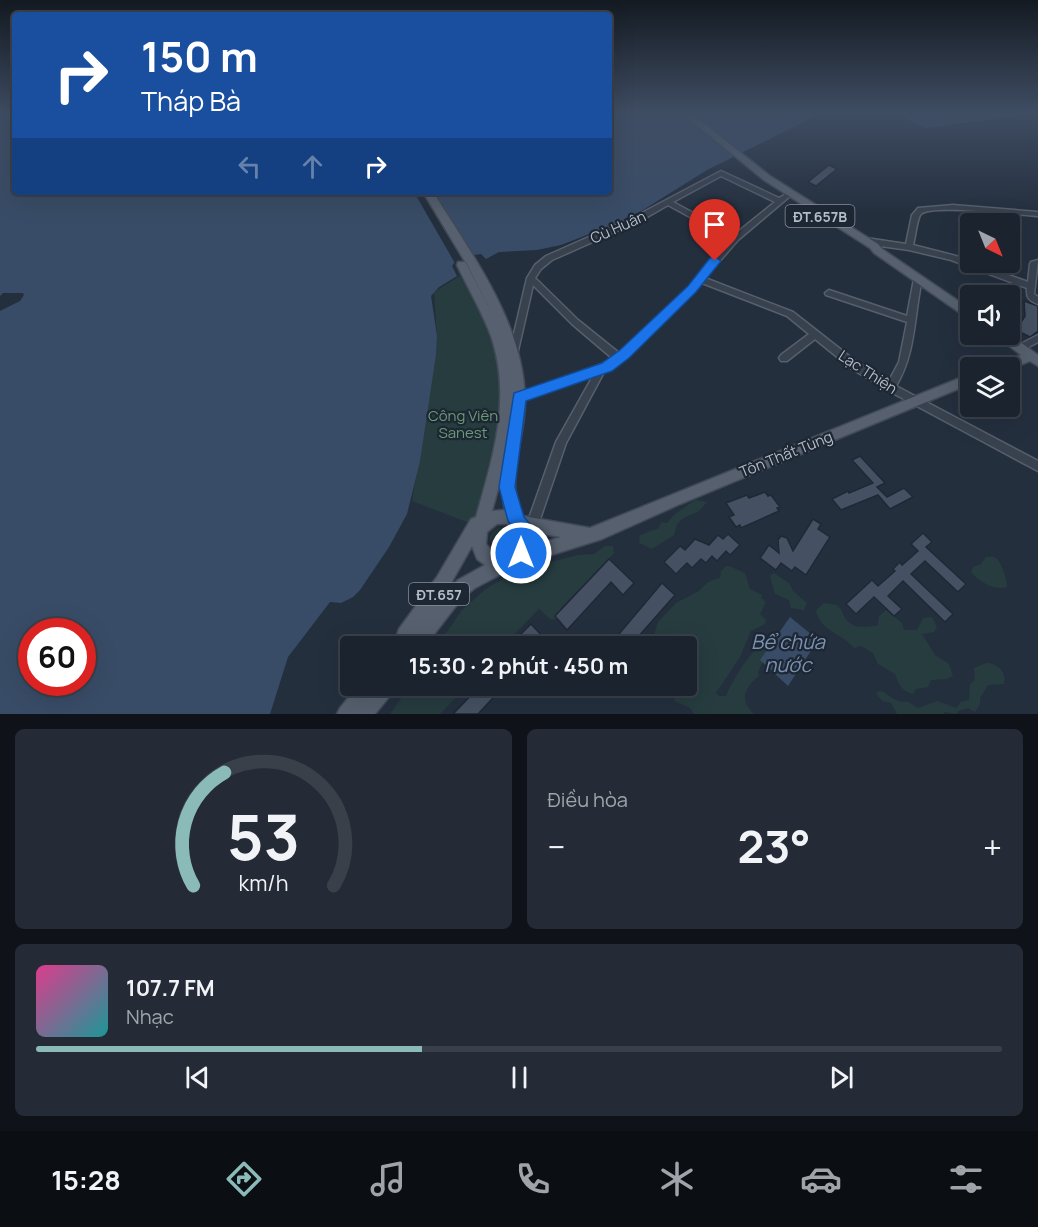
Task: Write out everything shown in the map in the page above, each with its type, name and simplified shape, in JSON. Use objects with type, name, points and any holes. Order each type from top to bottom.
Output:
[{"type":"main road","name":"ĐT.657B","points":[[723,146],[765,179],[866,241],[960,307]]},
{"type":"main road","name":"ĐT.657B","points":[[726,146],[765,179],[783,198],[878,251]]},
{"type":"main road","name":"ĐT.657","points":[[413,636],[462,588],[478,576],[511,560],[524,546],[523,523],[507,487],[519,398],[513,355],[506,331],[421,195]]},
{"type":"main road","name":"ĐT.657","points":[[411,636],[480,533],[497,467],[508,409],[502,354],[496,334],[466,264],[430,195]]},
{"type":"main road","points":[[1015,345],[1029,355]]},
{"type":"main road","name":"Tôn Thất Tùng","points":[[511,560],[602,532],[675,499],[960,383]]},
{"type":"main road","points":[[410,636],[460,555],[481,513],[497,467]]},
{"type":"main road","points":[[511,560],[500,563],[486,558],[482,553],[480,533],[491,518],[498,516],[523,523]]},
{"type":"main road","name":"Tôn Thất Tùng","points":[[523,523],[578,533],[602,532]]},
{"type":"main road","points":[[346,714],[361,696]]},
{"type":"main road","points":[[364,714],[379,696]]},
{"type":"street","name":"Cù Huân","points":[[531,278],[538,267],[549,258],[669,203],[721,173],[783,198]]},
{"type":"street","points":[[519,398],[601,369],[619,358],[692,289],[735,238],[783,198]]},
{"type":"street","points":[[669,203],[735,238]]},
{"type":"street","points":[[893,262],[906,247],[916,215],[921,210],[953,207],[1038,214]]},
{"type":"street","points":[[866,241],[906,247],[969,264],[1030,286]]},
{"type":"street","points":[[1038,263],[1034,264],[1030,286],[1030,295],[1038,301]]},
{"type":"street","points":[[513,355],[531,278]]},
{"type":"street","points":[[531,278],[575,322],[619,358]]},
{"type":"street","name":"Lạc Thiện","points":[[699,279],[782,310],[845,359],[890,387],[1038,466]]},
{"type":"street","points":[[890,387],[900,372],[908,350],[911,306],[918,279]]},
{"type":"street","points":[[829,293],[911,320]]},
{"type":"street","points":[[506,331],[514,333],[519,328]]},
{"type":"street","points":[[784,358],[815,334]]},
{"type":"street","points":[[1029,355],[1038,338]]},
{"type":"street","points":[[523,523],[561,442],[601,369]]},
{"type":"green space","name":"Công Viên Sanest","points":[[460,276],[492,340],[500,369],[502,397],[500,426],[494,456],[472,524],[412,501],[436,355],[434,292]]},
{"type":"green space","points":[[695,500],[707,502],[699,511],[677,524],[674,535],[652,549],[639,543],[640,535],[659,528],[661,522],[667,523]]},
{"type":"green space","points":[[501,528],[509,531],[512,539],[509,547],[501,550],[493,547],[490,539],[493,531]]},
{"type":"green space","points":[[605,546],[613,546],[614,553],[560,609],[561,615],[558,619],[550,619],[539,609],[513,636],[444,636],[462,610],[487,588],[519,570],[578,555],[594,554]]},
{"type":"green space","points":[[986,557],[994,557],[998,560],[1004,572],[1007,587],[997,588],[988,585],[971,572],[973,567],[981,564]]},
{"type":"green space","points":[[729,566],[745,573],[750,589],[762,595],[761,598],[766,602],[760,614],[766,620],[765,624],[751,631],[740,657],[716,693],[719,696],[726,696],[743,666],[754,651],[766,641],[768,644],[758,672],[759,676],[745,694],[746,704],[754,714],[694,714],[690,708],[675,701],[673,696],[697,696],[697,636],[653,636],[658,622],[676,603],[699,591],[708,582],[720,578],[721,571]]},
{"type":"green space","points":[[774,573],[789,583],[793,591],[807,603],[804,610],[791,608],[789,600],[775,594],[770,576]]},
{"type":"green space","points":[[824,603],[837,605],[848,622],[860,627],[878,625],[879,616],[886,610],[902,623],[904,630],[917,630],[923,618],[932,617],[937,627],[934,632],[922,634],[935,655],[949,664],[953,676],[947,679],[931,680],[928,687],[916,689],[913,694],[905,691],[895,674],[878,664],[873,653],[861,646],[854,648],[822,624],[816,611]]},
{"type":"green space","points":[[986,663],[1001,669],[1005,680],[1004,684],[988,685],[975,712],[968,708],[956,714],[945,712],[943,714],[897,714],[891,703],[883,701],[876,694],[882,691],[901,702],[909,702],[918,708],[937,701],[956,708],[961,702],[969,700],[970,684],[975,680],[974,668]]},
{"type":"green space","points":[[403,696],[457,696],[440,714],[390,714]]},
{"type":"water","points":[[0,146],[12,146],[12,195],[612,195],[612,146],[755,146],[707,170],[643,210],[615,224],[561,245],[537,250],[499,252],[486,259],[481,254],[472,255],[454,263],[452,266],[457,276],[439,287],[431,296],[437,336],[436,355],[420,461],[407,514],[389,547],[360,590],[353,597],[341,603],[330,602],[288,657],[270,714],[0,714],[0,311],[20,301],[23,293],[3,293],[0,296]]},
{"type":"water","name":"Bể chứa nước","points":[[790,617],[818,640],[788,686],[760,660]]},
{"type":"pier","points":[[416,195],[435,195],[474,258],[456,265]]},
{"type":"building","points":[[829,165],[837,169],[816,186],[808,182]]},
{"type":"building","points":[[1024,301],[1038,306],[1038,331],[1030,337],[1020,332],[1020,324],[1025,316]]},
{"type":"building","points":[[860,456],[885,483],[877,487],[887,497],[904,488],[913,497],[890,509],[878,495],[841,510],[832,499],[873,483],[852,460]]},
{"type":"building","points":[[765,492],[768,496],[771,495],[780,507],[777,508],[779,511],[741,528],[740,525],[736,527],[729,517],[734,515],[726,503],[747,495],[749,498]]},
{"type":"building","points":[[813,519],[821,524],[818,529],[830,537],[806,575],[795,567],[792,571],[781,563],[776,570],[760,558],[769,545],[779,553],[778,540],[781,536],[787,538],[793,551]]},
{"type":"building","points":[[923,533],[932,542],[926,547],[966,584],[958,592],[925,561],[911,574],[953,614],[945,622],[903,581],[888,596],[902,609],[894,616],[874,597],[856,614],[846,604],[872,580],[878,586],[895,571],[893,569],[900,562],[902,565],[918,551],[911,544]]},
{"type":"building","points":[[728,534],[740,545],[730,555],[726,551],[717,561],[712,556],[706,563],[701,559],[692,568],[687,563],[676,574],[664,562],[680,546],[685,550],[695,539],[709,545],[718,535],[723,539]]},
{"type":"building","points":[[609,559],[634,583],[623,595],[611,582],[567,630],[555,616]]},
{"type":"building","points":[[662,583],[675,595],[639,636],[621,636],[619,634]]},
{"type":"building","points":[[531,624],[542,636],[519,636]]},
{"type":"building","points":[[470,696],[495,696],[478,714],[453,714]]},
{"type":"route","points":[[521,553],[524,546],[524,530],[516,521],[507,487],[519,398],[607,367],[624,354],[692,289],[715,261]]}]
